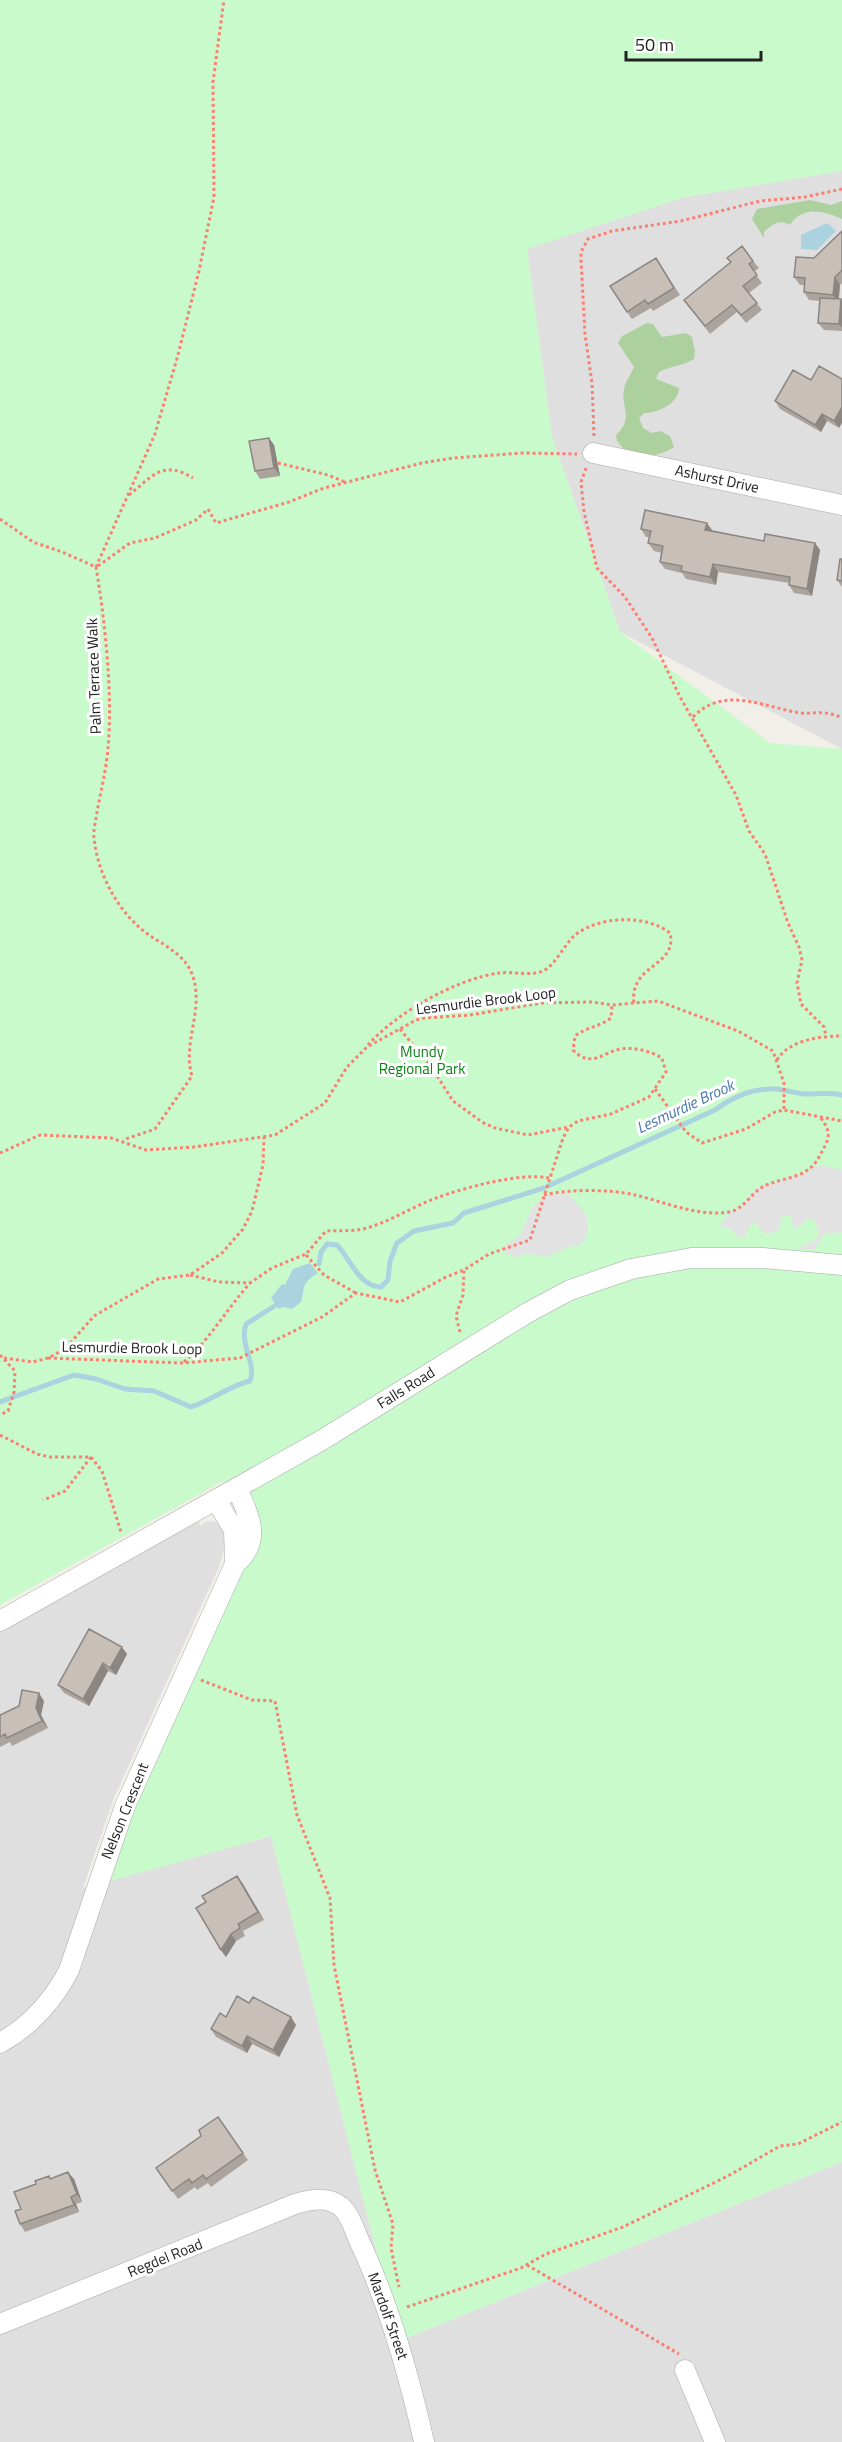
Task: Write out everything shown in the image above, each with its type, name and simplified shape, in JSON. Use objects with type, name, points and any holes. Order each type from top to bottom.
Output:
[{"type":"street","name":"Ashurst Drive","points":[[593,453],[842,505]]},
{"type":"street","name":"Falls Road","points":[[0,1621],[343,1428],[527,1313],[570,1290],[613,1274],[656,1263],[691,1258],[738,1257],[842,1265]]},
{"type":"street","name":"Nelson Crescent","points":[[0,2043],[20,2030],[39,2013],[69,1970],[119,1821],[235,1564],[247,1551],[252,1526],[237,1488]]},
{"type":"street","name":"Nelson Crescent","points":[[216,1500],[234,1530],[235,1564]]},
{"type":"street","name":"Regdel Road","points":[[0,2324],[294,2204],[312,2199],[330,2201]]},
{"type":"street","name":"Mardolf Street","points":[[330,2201],[345,2211],[379,2286],[402,2350],[424,2442]]},
{"type":"street","points":[[685,2370],[715,2442]]},
{"type":"path","points":[[96,567],[154,434],[178,356],[214,197],[213,82],[224,0]]},
{"type":"path","points":[[826,1036],[824,1027],[801,1004],[797,983],[802,960],[800,947],[788,923],[765,854],[749,831],[736,795],[680,697],[652,638],[612,582],[597,568],[584,512],[581,482],[593,453],[595,429],[592,383],[585,334],[581,252],[588,239],[612,231],[681,221],[760,201],[805,197],[842,189]]},
{"type":"path","points":[[96,567],[130,543],[155,538],[196,520],[208,509],[216,523],[289,502],[324,488],[422,463],[453,458],[523,453],[593,453]]},
{"type":"path","points":[[278,463],[338,478],[347,483]]},
{"type":"path","points":[[128,496],[153,473],[177,470],[193,478]]},
{"type":"path","points":[[0,519],[33,542],[96,567]]},
{"type":"path","name":"Palm Terrace Walk","points":[[96,567],[103,607],[109,705],[108,748],[93,836],[99,866],[119,904],[133,922],[183,958],[193,978],[196,1001],[188,1062],[192,1076],[155,1129],[121,1140]]},
{"type":"path","points":[[693,717],[701,709],[727,700],[756,702],[802,713],[824,713],[842,717]]},
{"type":"path","points":[[367,1047],[393,1020],[423,1001],[453,987],[499,973],[527,973],[544,970],[574,936],[585,928],[613,921],[643,921],[664,928],[670,933],[670,948],[667,956],[639,977],[634,990],[634,1003]]},
{"type":"path","name":"Lesmurdie Brook Loop","points":[[0,1153],[40,1135],[66,1134],[121,1140],[146,1150],[194,1148],[275,1135],[325,1103],[347,1067],[367,1047],[400,1029],[425,1018],[470,1015],[542,1003],[592,1002],[612,1005],[658,1001],[738,1031],[773,1050],[777,1060]]},
{"type":"path","points":[[400,1029],[432,1068],[453,1101],[482,1122],[495,1128],[528,1135],[569,1127],[578,1121],[611,1114],[640,1102],[656,1089],[666,1072],[666,1064],[657,1055],[643,1050],[624,1049],[600,1059],[592,1059],[579,1056],[573,1050],[575,1036],[611,1018],[612,1005]]},
{"type":"path","points":[[784,1110],[784,1083],[777,1060],[783,1051],[826,1036],[842,1036]]},
{"type":"path","points":[[656,1089],[684,1129],[702,1143],[746,1130],[775,1112],[784,1110],[842,1121]]},
{"type":"path","points":[[544,1195],[616,1191],[687,1209],[730,1212],[740,1209],[759,1187],[808,1172],[819,1158],[829,1134],[829,1128],[820,1117]]},
{"type":"path","points":[[306,1254],[324,1275],[356,1293],[400,1302],[464,1270],[496,1250],[521,1245],[530,1240],[534,1232],[563,1138],[569,1127]]},
{"type":"path","name":"Lesmurdie Brook Loop","points":[[2,1357],[33,1362],[48,1358],[65,1349],[94,1316],[158,1279],[190,1275],[222,1252],[243,1229],[252,1211],[259,1186],[264,1137]]},
{"type":"path","points":[[182,1363],[198,1350],[250,1283],[272,1268],[306,1254],[326,1231],[364,1229],[388,1221],[436,1198],[512,1178],[532,1175],[550,1178]]},
{"type":"path","points":[[464,1270],[463,1295],[456,1323],[472,1348]]},
{"type":"path","points":[[190,1275],[219,1282],[250,1283]]},
{"type":"path","name":"Lesmurdie Brook Loop","points":[[48,1358],[182,1363],[240,1358],[322,1317],[356,1293]]},
{"type":"path","points":[[0,1414],[8,1411],[12,1404],[15,1371],[2,1357]]},
{"type":"path","points":[[0,1435],[50,1457],[91,1457]]},
{"type":"path","points":[[43,1500],[65,1491],[91,1457]]},
{"type":"path","points":[[91,1457],[102,1471],[116,1517],[130,1548]]},
{"type":"path","points":[[185,1673],[252,1700],[275,1701],[297,1815],[330,1898],[334,1965],[375,2170],[393,2224],[391,2248],[400,2284],[389,2314]]},
{"type":"path","points":[[389,2314],[527,2265],[546,2254],[623,2227],[728,2176],[780,2146],[798,2144],[842,2122]]},
{"type":"path","points":[[527,2265],[685,2357],[685,2370]]},
{"type":"shaded area","points":[[842,171],[842,749],[620,632],[552,437],[527,248],[685,197]]},
{"type":"shaded area","points":[[821,1165],[842,1170],[842,1232],[824,1234],[814,1250],[800,1249],[816,1240],[819,1233],[815,1221],[808,1218],[796,1229],[793,1226],[792,1217],[783,1214],[778,1231],[768,1234],[763,1232],[755,1222],[752,1223],[744,1237],[740,1238],[729,1228],[719,1227],[730,1212],[740,1209],[759,1187],[808,1172],[814,1166]]},
{"type":"shaded area","points":[[567,1193],[587,1218],[588,1233],[580,1245],[571,1246],[546,1257],[527,1253],[517,1257],[504,1252],[503,1247],[521,1234],[532,1208],[544,1195]]},
{"type":"shaded area","points":[[197,1520],[201,1525],[207,1521],[220,1525],[226,1535],[225,1547],[218,1569],[113,1800],[83,1888],[271,1836],[399,2341],[842,2162],[842,2442],[0,2442],[0,1629]]},
{"type":"green space","name":"Mundy Regional Park","points":[[0,0],[842,0],[842,171],[685,197],[527,249],[552,437],[620,632],[770,743],[842,749],[842,2162],[399,2341],[271,1836],[107,1882],[125,1829],[250,1552],[238,1483],[223,1481],[0,1605]]},
{"type":"green space","points":[[810,200],[831,205],[842,201],[842,219],[821,212],[807,212],[801,214],[790,225],[779,222],[773,225],[764,232],[764,238],[752,219],[757,209]]},
{"type":"green space","points":[[647,323],[653,324],[662,337],[686,333],[692,337],[695,351],[694,359],[659,372],[656,379],[679,388],[678,394],[671,403],[655,411],[644,413],[639,418],[643,428],[652,433],[660,431],[670,436],[674,447],[659,454],[644,456],[629,452],[617,441],[616,435],[622,429],[626,417],[623,395],[625,386],[634,367],[618,343],[622,336]]},
{"type":"water","points":[[827,223],[836,231],[817,250],[801,249],[801,235]]},
{"type":"water","points":[[310,1263],[318,1273],[306,1283],[301,1302],[292,1309],[283,1307],[279,1309],[271,1298],[282,1284],[285,1285],[293,1269]]},
{"type":"building","points":[[842,231],[842,270],[835,277],[833,295],[804,292],[805,278],[794,277],[796,257],[814,258]]},
{"type":"building","points":[[742,246],[753,261],[749,264],[757,275],[743,286],[757,303],[741,315],[732,305],[705,326],[684,300],[731,262],[727,258]]},
{"type":"building","points":[[656,258],[674,288],[648,304],[645,300],[627,312],[610,286]]},
{"type":"building","points":[[820,298],[841,299],[839,324],[818,323]]},
{"type":"building","points":[[819,366],[842,379],[842,407],[834,421],[822,414],[815,425],[775,401],[793,370],[811,380]]},
{"type":"building","points":[[269,438],[274,468],[255,471],[249,441]]},
{"type":"building","points":[[645,510],[707,523],[705,530],[764,541],[765,534],[815,543],[807,589],[789,585],[790,577],[713,564],[710,577],[681,571],[682,566],[660,562],[663,546],[648,543],[651,531],[641,529]]},
{"type":"building","points":[[840,559],[842,559],[842,581],[837,580]]},
{"type":"building","points":[[89,1629],[122,1647],[110,1668],[103,1663],[83,1699],[58,1685]]},
{"type":"building","points":[[22,1690],[39,1693],[36,1708],[42,1721],[7,1738],[5,1734],[0,1737],[0,1715],[19,1706]]},
{"type":"building","points":[[237,1876],[258,1912],[238,1924],[240,1928],[231,1934],[221,1950],[196,1908],[206,1902],[202,1896]]},
{"type":"building","points":[[237,1996],[249,2003],[253,1997],[291,2017],[273,2050],[247,2036],[242,2046],[211,2029],[220,2013],[226,2017]]},
{"type":"building","points":[[218,2117],[243,2153],[206,2179],[203,2175],[192,2183],[189,2179],[172,2191],[156,2168],[201,2136],[199,2130]]},
{"type":"building","points":[[68,2172],[77,2194],[71,2197],[74,2205],[20,2224],[15,2211],[21,2209],[14,2192],[36,2184],[35,2181],[49,2176],[50,2179]]},
{"type":"waterway","name":"Lesmurdie Brook","points":[[548,1186],[751,1092],[776,1089],[804,1094],[842,1095]]},
{"type":"waterway","name":"Lesmurdie Brook","points":[[319,1264],[321,1252],[327,1244],[337,1245],[361,1277],[373,1286],[381,1287],[388,1280],[390,1261],[397,1243],[414,1231],[453,1223],[464,1213],[544,1188]]},
{"type":"waterway","name":"Lesmurdie Brook","points":[[0,1402],[74,1375],[96,1379],[125,1389],[154,1391],[191,1407],[250,1381],[252,1374],[244,1332],[246,1324],[276,1305]]}]
